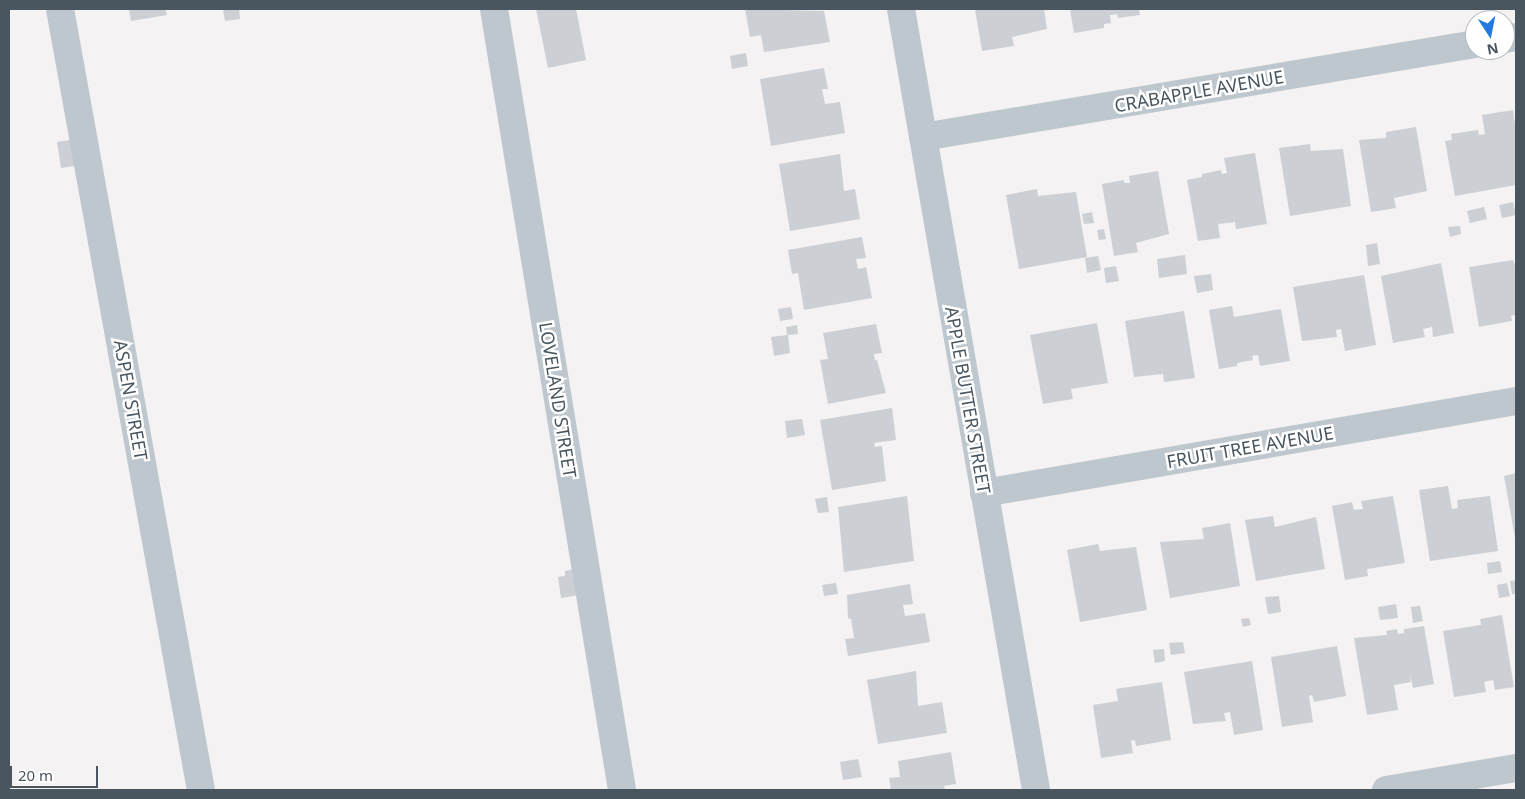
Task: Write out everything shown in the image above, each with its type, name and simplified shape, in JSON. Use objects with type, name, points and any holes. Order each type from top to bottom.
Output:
[{"type":"street","name":"ASPEN STREET","points":[[60,9],[201,790]]},
{"type":"street","name":"LOVELAND STREET","points":[[494,9],[622,790]]},
{"type":"street","name":"APPLE BUTTER STREET","points":[[901,9],[1036,790]]},
{"type":"street","name":"CRABAPPLE AVENUE","points":[[923,138],[1465,46]]},
{"type":"street","name":"FRUIT TREE AVENUE","points":[[984,493],[1516,401]]},
{"type":"street","points":[[1386,790],[1516,768]]},
{"type":"building","points":[[129,9],[165,9],[167,15],[131,21]]},
{"type":"building","points":[[223,9],[239,9],[240,19],[225,21]]},
{"type":"building","points":[[536,9],[576,9],[586,60],[548,68]]},
{"type":"building","points":[[745,9],[824,11],[830,42],[764,52],[761,35],[750,37]]},
{"type":"building","points":[[975,9],[1044,9],[1047,29],[1012,37],[1014,46],[982,51]]},
{"type":"building","points":[[1070,9],[1139,9],[1140,15],[1118,18],[1117,14],[1110,15],[1111,23],[1104,24],[1104,28],[1074,33]]},
{"type":"building","points":[[746,53],[748,66],[732,69],[730,56]]},
{"type":"building","points":[[824,68],[828,89],[822,89],[825,104],[840,102],[845,133],[771,146],[760,79]]},
{"type":"building","points":[[1513,110],[1516,132],[1516,185],[1455,196],[1445,141],[1452,140],[1451,134],[1478,130],[1479,135],[1485,134],[1482,115]]},
{"type":"building","points":[[1416,127],[1427,191],[1394,198],[1396,208],[1371,212],[1359,140],[1386,138],[1386,132]]},
{"type":"building","points":[[96,136],[100,162],[61,168],[57,142]]},
{"type":"building","points":[[1310,144],[1311,151],[1343,149],[1351,206],[1290,216],[1279,148]]},
{"type":"building","points":[[1255,153],[1267,224],[1236,229],[1235,222],[1218,224],[1220,238],[1198,241],[1187,180],[1202,177],[1202,174],[1221,170],[1222,174],[1227,173],[1224,158]]},
{"type":"building","points":[[840,154],[844,191],[855,189],[860,219],[790,231],[779,164]]},
{"type":"building","points":[[1158,171],[1169,234],[1136,243],[1138,252],[1114,256],[1102,184],[1124,180],[1124,183],[1130,183],[1129,176]]},
{"type":"building","points":[[1037,189],[1038,196],[1076,192],[1087,257],[1019,269],[1006,195]]},
{"type":"building","points":[[1513,202],[1516,215],[1502,218],[1499,205]]},
{"type":"building","points":[[1484,207],[1487,219],[1470,223],[1467,211]]},
{"type":"building","points":[[1092,212],[1094,223],[1084,224],[1082,214]]},
{"type":"building","points":[[1460,226],[1461,234],[1450,237],[1448,227]]},
{"type":"building","points":[[1104,229],[1106,239],[1099,240],[1097,230]]},
{"type":"building","points":[[862,237],[866,258],[856,259],[858,269],[866,267],[872,298],[804,310],[798,273],[792,274],[788,250]]},
{"type":"building","points":[[1377,243],[1380,264],[1368,266],[1366,245]]},
{"type":"building","points":[[1185,255],[1187,274],[1159,278],[1157,259]]},
{"type":"building","points":[[1098,256],[1101,270],[1087,273],[1085,258]]},
{"type":"building","points":[[1513,260],[1516,267],[1516,315],[1511,316],[1512,321],[1479,327],[1469,267]]},
{"type":"building","points":[[1441,263],[1454,333],[1433,337],[1432,327],[1423,329],[1425,337],[1393,343],[1381,276]]},
{"type":"building","points":[[1116,266],[1119,281],[1106,283],[1104,268]]},
{"type":"building","points":[[1211,274],[1213,290],[1197,293],[1194,276]]},
{"type":"building","points":[[1364,275],[1376,345],[1345,351],[1341,329],[1336,330],[1337,337],[1302,341],[1293,287]]},
{"type":"building","points":[[1232,306],[1234,317],[1281,309],[1290,361],[1260,366],[1258,355],[1252,356],[1253,360],[1237,363],[1237,366],[1219,369],[1209,310]]},
{"type":"building","points":[[791,307],[793,319],[780,321],[778,309]]},
{"type":"building","points":[[1184,311],[1195,378],[1164,382],[1163,374],[1134,377],[1125,321]]},
{"type":"building","points":[[1097,323],[1108,383],[1071,389],[1073,399],[1043,404],[1030,335]]},
{"type":"building","points":[[876,324],[882,353],[874,354],[886,393],[828,404],[820,360],[828,359],[823,333]]},
{"type":"building","points":[[797,325],[798,334],[788,335],[790,353],[774,356],[771,337],[787,335],[786,327]]},
{"type":"building","points":[[892,408],[896,440],[874,443],[875,447],[882,446],[886,481],[832,490],[820,420]]},
{"type":"building","points":[[802,419],[805,435],[787,438],[785,421]]},
{"type":"building","points":[[1516,473],[1516,538],[1515,538],[1504,476]]},
{"type":"building","points":[[1448,486],[1452,509],[1458,508],[1457,500],[1490,496],[1498,551],[1430,561],[1419,490]]},
{"type":"building","points":[[907,496],[914,561],[844,572],[838,507]]},
{"type":"building","points":[[1393,496],[1405,563],[1367,569],[1368,576],[1345,580],[1332,506],[1352,502],[1354,510],[1363,509],[1361,501]]},
{"type":"building","points":[[827,497],[829,512],[818,513],[815,499]]},
{"type":"building","points":[[1273,516],[1275,527],[1316,517],[1325,569],[1256,581],[1245,520]]},
{"type":"building","points":[[1230,523],[1240,586],[1170,598],[1160,542],[1204,539],[1202,528]]},
{"type":"building","points":[[1098,544],[1100,551],[1136,547],[1147,610],[1080,622],[1067,550]]},
{"type":"building","points":[[1500,561],[1502,572],[1488,574],[1487,563]]},
{"type":"building","points":[[574,569],[586,594],[561,598],[558,577],[565,576],[565,571]]},
{"type":"building","points":[[1516,580],[1516,594],[1512,594],[1510,581]]},
{"type":"building","points":[[836,583],[838,594],[824,596],[822,585]]},
{"type":"building","points":[[1507,583],[1510,596],[1499,598],[1497,585]]},
{"type":"building","points":[[910,584],[913,604],[903,605],[905,616],[925,613],[930,642],[848,656],[845,639],[854,638],[851,619],[848,618],[847,595]]},
{"type":"building","points":[[1279,596],[1281,612],[1268,614],[1265,597]]},
{"type":"building","points":[[1396,604],[1398,618],[1380,620],[1378,607]]},
{"type":"building","points":[[1420,606],[1423,621],[1413,623],[1411,607]]},
{"type":"building","points":[[1502,615],[1514,687],[1495,690],[1493,680],[1484,682],[1486,692],[1454,697],[1443,631],[1481,625],[1480,619]]},
{"type":"building","points":[[1249,618],[1251,625],[1243,627],[1241,619]]},
{"type":"building","points":[[1424,626],[1434,684],[1413,688],[1410,674],[1411,682],[1394,685],[1398,710],[1367,715],[1354,638],[1387,635],[1386,631],[1397,629],[1398,634],[1404,633],[1404,629]]},
{"type":"building","points":[[1183,642],[1185,653],[1171,655],[1169,643]]},
{"type":"building","points":[[1337,646],[1346,696],[1314,702],[1312,695],[1309,696],[1313,722],[1282,727],[1271,657]]},
{"type":"building","points":[[1164,649],[1165,661],[1155,663],[1153,650]]},
{"type":"building","points":[[1252,661],[1263,730],[1234,735],[1230,712],[1224,713],[1226,721],[1193,724],[1184,672]]},
{"type":"building","points":[[916,671],[918,706],[942,702],[947,733],[878,744],[867,680]]},
{"type":"building","points":[[1162,682],[1171,740],[1136,746],[1135,740],[1131,741],[1133,753],[1101,758],[1093,705],[1118,701],[1116,689]]},
{"type":"building","points":[[951,752],[956,784],[944,786],[945,790],[891,790],[889,778],[900,777],[898,761]]},
{"type":"building","points":[[858,759],[862,777],[843,780],[840,762]]}]
